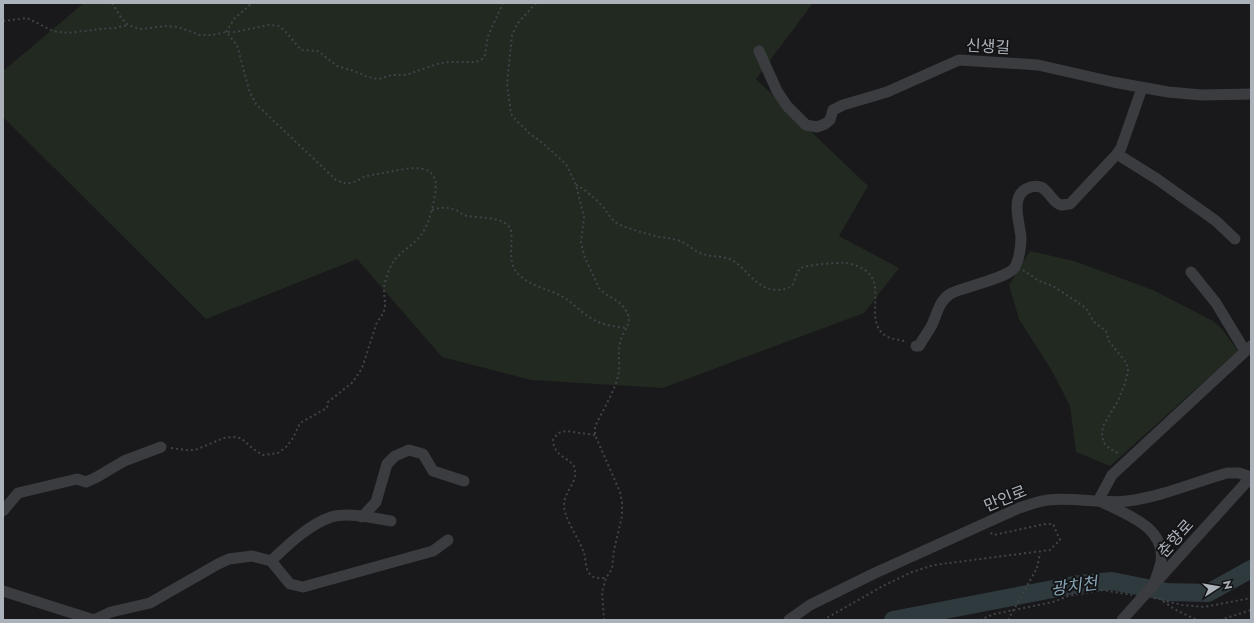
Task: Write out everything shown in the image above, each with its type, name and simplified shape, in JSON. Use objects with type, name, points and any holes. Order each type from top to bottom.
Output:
[{"type":"street","name":"신생길","points":[[758,51],[777,91],[788,106],[806,125],[817,127],[830,120],[833,110],[843,105],[887,92],[959,60],[1038,65],[1142,88],[1201,95],[1251,94]]},
{"type":"street","points":[[916,346],[919,346],[943,300],[950,294],[1009,273],[1015,266],[1021,238],[1017,211],[1020,193],[1034,186],[1048,191],[1059,204],[1070,204],[1117,154],[1122,148],[1142,88]]},
{"type":"street","points":[[1117,154],[1157,179],[1216,221],[1236,239]]},
{"type":"street","points":[[1153,586],[1160,563],[1161,553],[1158,538],[1142,523],[1099,501],[1112,475],[1248,349],[1216,303],[1191,272]]},
{"type":"street","points":[[3,511],[18,493],[77,479],[86,482],[124,461],[162,447]]},
{"type":"street","points":[[362,517],[376,502],[387,464],[395,456],[409,450],[423,454],[433,471],[464,481]]},
{"type":"street","name":"만인로","points":[[789,620],[810,605],[875,573],[1019,508],[1039,501],[1064,499],[1128,501],[1149,497],[1227,473],[1239,473],[1251,477]]},
{"type":"street","name":"춘향로","points":[[1122,620],[1251,477]]},
{"type":"street","points":[[271,561],[313,526],[332,517],[353,516],[391,520]]},
{"type":"street","points":[[3,591],[94,620],[111,612],[150,603],[229,559],[252,556],[271,561],[290,584],[303,587],[433,551],[448,540]]},
{"type":"path","points":[[112,3],[128,25],[140,29],[167,26],[178,27],[200,35],[212,35],[269,25],[279,26],[293,38],[301,50],[318,51],[337,66],[368,77],[379,79],[391,75],[406,75],[425,67],[443,63],[476,62],[481,60],[485,55],[488,36],[503,3]]},
{"type":"path","points":[[226,32],[234,19],[252,3]]},
{"type":"path","points":[[536,3],[517,24],[512,35],[507,84],[511,114],[530,134],[566,164],[576,185],[584,217],[581,244],[585,258],[599,288],[602,292],[619,303],[625,309],[628,316],[628,328],[622,335],[620,342],[618,377],[596,427],[595,435],[620,492],[622,502],[622,516],[614,550],[612,569],[606,578],[602,592],[604,620]]},
{"type":"path","points":[[3,21],[27,18],[53,31],[68,33],[115,28],[128,25]]},
{"type":"path","points":[[162,447],[195,450],[224,438],[233,437],[241,438],[253,449],[263,455],[278,453],[286,447],[293,438],[300,423],[327,408],[328,402],[336,394],[353,382],[362,368],[377,322],[382,317],[386,306],[384,288],[387,275],[393,262],[423,234],[432,210],[436,186],[435,177],[432,173],[423,168],[411,168],[375,174],[350,183],[343,183],[336,180],[256,104],[249,90],[237,45],[226,32]]},
{"type":"path","points":[[576,185],[583,188],[604,208],[616,223],[639,232],[683,242],[703,254],[724,257],[734,262],[760,285],[769,289],[786,289],[794,284],[801,268],[808,265],[846,263],[862,268],[869,273],[873,280],[876,296],[874,315],[875,320],[884,335],[916,346]]},
{"type":"path","points":[[432,210],[442,207],[456,210],[465,216],[492,219],[507,225],[510,230],[514,269],[521,276],[538,287],[550,290],[563,297],[600,323],[628,328]]},
{"type":"path","points":[[1015,266],[1039,282],[1053,286],[1086,308],[1094,322],[1106,331],[1109,341],[1126,364],[1128,371],[1125,383],[1118,401],[1104,426],[1102,436],[1104,443],[1110,449],[1129,459]]},
{"type":"path","points":[[595,435],[566,431],[558,433],[553,440],[554,447],[559,454],[572,463],[576,469],[575,477],[565,499],[564,506],[566,514],[584,554],[588,572],[592,576],[606,578]]},
{"type":"path","points":[[823,620],[883,586],[912,572],[934,565],[1040,553],[1050,550],[1060,540],[1053,524],[1045,524],[994,535],[980,526]]},
{"type":"path","points":[[1008,620],[1037,568],[1040,553]]},
{"type":"path","points":[[980,620],[994,614],[1053,602],[1068,596],[1103,590],[1137,596]]},
{"type":"path","points":[[1152,598],[1182,605],[1204,607],[1251,598]]},
{"type":"path","points":[[1160,599],[1174,609],[1197,620]]},
{"type":"path","points":[[1220,620],[1251,610]]},
{"type":"shaded area","points":[[84,3],[813,3],[756,79],[868,186],[839,236],[899,268],[864,313],[663,388],[531,380],[442,357],[357,259],[206,319],[3,117],[3,71]]},
{"type":"shaded area","points":[[1030,251],[1074,261],[1153,290],[1213,321],[1222,329],[1238,351],[1110,466],[1076,452],[1070,406],[1052,371],[1019,319],[1009,285]]},
{"type":"waterway","name":"광치천","points":[[893,620],[1079,584],[1112,581],[1167,592],[1208,593],[1251,569]]}]
